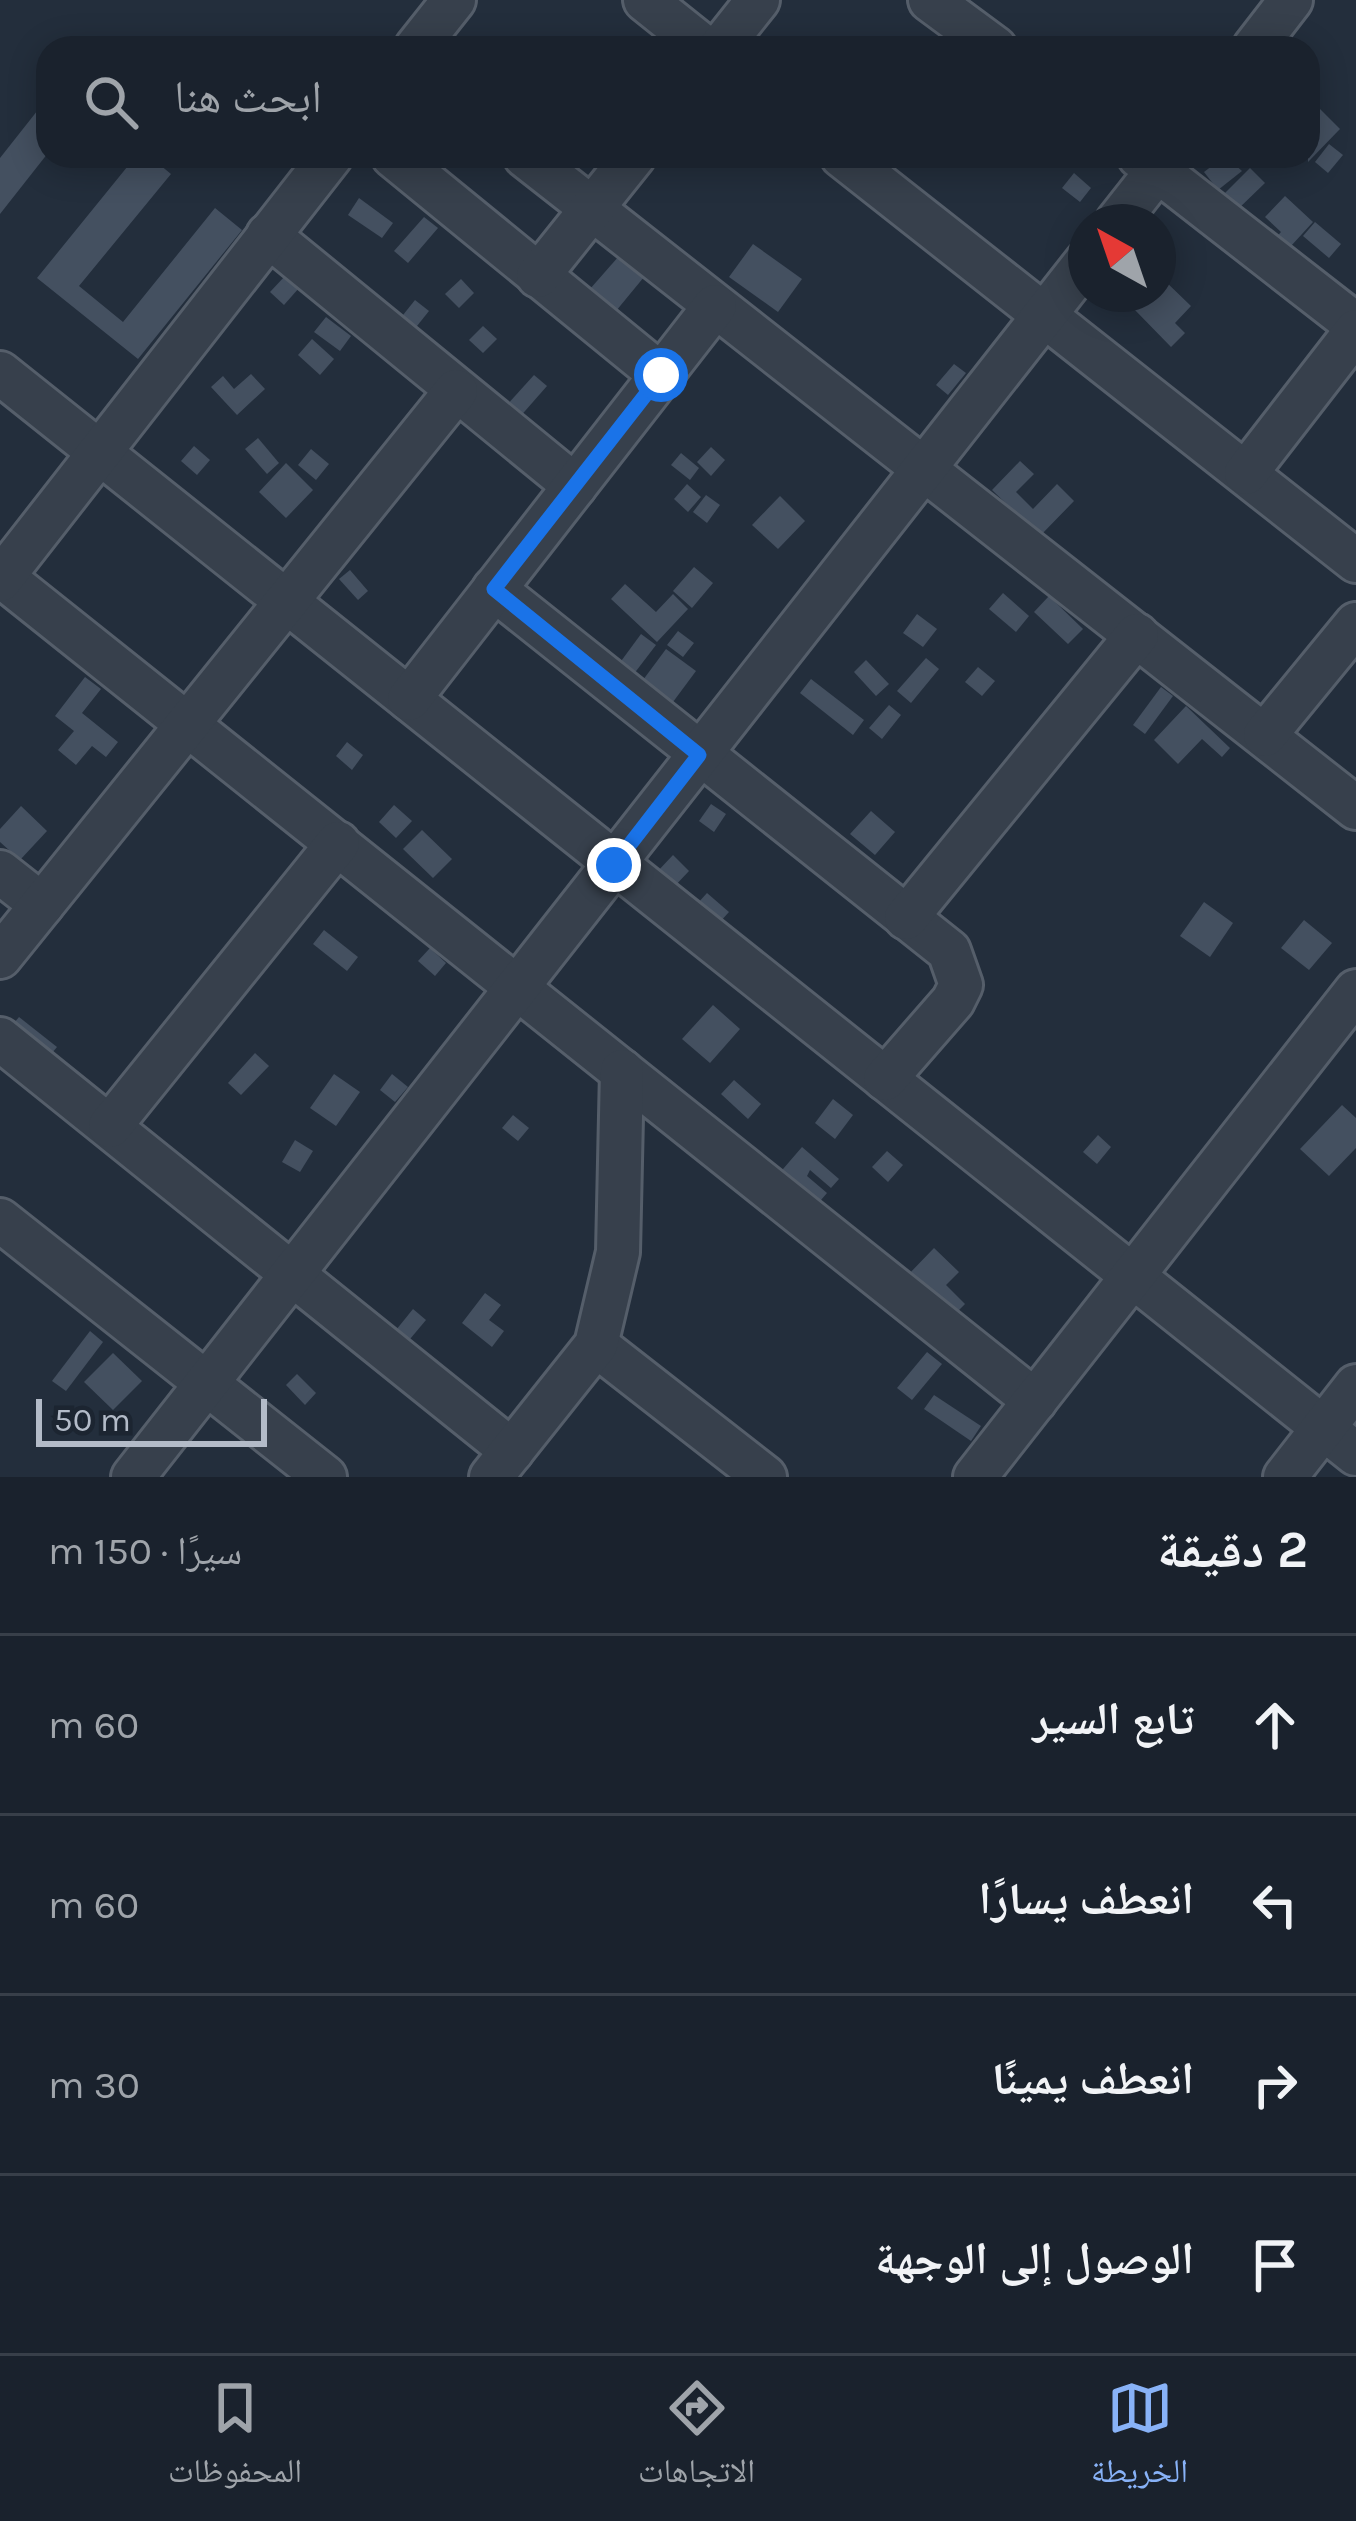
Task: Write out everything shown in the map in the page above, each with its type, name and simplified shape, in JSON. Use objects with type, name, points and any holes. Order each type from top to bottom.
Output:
[{"type":"street","points":[[426,36],[454,0]]},
{"type":"street","points":[[645,0],[690,36]]},
{"type":"street","points":[[730,36],[758,0]]},
{"type":"street","points":[[931,0],[979,36]]},
{"type":"street","points":[[1263,36],[1291,0]]},
{"type":"street","points":[[321,168],[1,577],[1035,1401]]},
{"type":"street","points":[[408,168],[661,375]]},
{"type":"street","points":[[540,168],[1356,808]]},
{"type":"street","points":[[538,276],[624,168]]},
{"type":"street","points":[[857,168],[1356,560]]},
{"type":"street","points":[[1129,204],[1151,168]]},
{"type":"street","points":[[1163,168],[1356,328],[1246,473]]},
{"type":"street","points":[[268,235],[575,486]]},
{"type":"street","points":[[133,1477],[1068,285]]},
{"type":"street","points":[[409,699],[715,306]]},
{"type":"street","points":[[0,373],[1340,1441]]},
{"type":"street","points":[[0,957],[456,391]]},
{"type":"street","points":[[494,589],[949,952],[961,985],[953,1001],[885,1079]]},
{"type":"street","points":[[1264,735],[1356,624]]},
{"type":"street","points":[[906,918],[1137,635]]},
{"type":"street","points":[[110,1126],[338,843]]},
{"type":"street","points":[[0,872],[42,905]]},
{"type":"street","points":[[975,1477],[1356,991]]},
{"type":"street","points":[[0,1040],[293,1274],[502,1464],[596,1345],[618,1252],[622,1071]]},
{"type":"street","points":[[0,1220],[325,1477]]},
{"type":"street","points":[[596,1345],[765,1477]]},
{"type":"street","points":[[1285,1477],[1340,1441],[1356,1386]]},
{"type":"building","points":[[1320,109],[1340,129],[1320,150]]},
{"type":"building","points":[[36,112],[36,168],[0,214],[0,158]]},
{"type":"building","points":[[1329,144],[1343,155],[1328,173],[1320,166],[1320,156]]},
{"type":"building","points":[[126,168],[164,168],[171,174],[79,286],[123,322],[215,208],[242,230],[138,359],[37,278]]},
{"type":"building","points":[[1209,168],[1242,171],[1218,190],[1204,172]]},
{"type":"building","points":[[1250,168],[1265,183],[1236,211],[1221,197]]},
{"type":"building","points":[[1074,173],[1091,188],[1080,202],[1062,188]]},
{"type":"building","points":[[1285,196],[1313,222],[1280,258],[1268,246],[1281,232],[1265,217]]},
{"type":"building","points":[[359,198],[393,223],[382,238],[348,215]]},
{"type":"building","points":[[424,217],[438,228],[408,263],[394,251]]},
{"type":"building","points":[[1315,222],[1341,244],[1329,258],[1303,236]]},
{"type":"building","points":[[753,244],[802,279],[778,312],[729,277]]},
{"type":"building","points":[[619,256],[644,277],[616,311],[590,289]]},
{"type":"building","points":[[285,276],[299,288],[284,305],[270,292]]},
{"type":"building","points":[[461,279],[474,293],[459,308],[445,294]]},
{"type":"building","points":[[1176,292],[1191,306],[1175,323],[1185,333],[1171,347],[1137,312],[1176,312]]},
{"type":"building","points":[[415,300],[429,311],[413,331],[399,320]]},
{"type":"building","points":[[326,317],[351,336],[340,351],[314,332]]},
{"type":"building","points":[[483,326],[497,339],[483,353],[469,340]]},
{"type":"building","points":[[312,339],[334,359],[320,375],[298,355]]},
{"type":"building","points":[[954,364],[966,373],[948,395],[936,385]]},
{"type":"building","points":[[251,374],[265,389],[237,415],[211,387],[223,376],[234,389]]},
{"type":"building","points":[[534,375],[547,386],[518,419],[505,407]]},
{"type":"building","points":[[258,438],[279,463],[267,474],[245,449]]},
{"type":"building","points":[[194,446],[210,460],[197,475],[181,461]]},
{"type":"building","points":[[711,447],[725,460],[711,476],[697,462]]},
{"type":"building","points":[[311,449],[329,464],[316,480],[298,465]]},
{"type":"building","points":[[681,453],[699,468],[690,480],[671,465]]},
{"type":"building","points":[[1020,461],[1034,474],[1016,492],[1033,509],[1057,484],[1074,501],[1040,536],[992,490]]},
{"type":"building","points":[[286,463],[313,490],[286,518],[259,492]]},
{"type":"building","points":[[687,484],[701,497],[688,512],[674,499]]},
{"type":"building","points":[[706,495],[720,505],[707,523],[693,512]]},
{"type":"building","points":[[780,496],[805,521],[778,549],[752,525]]},
{"type":"building","points":[[694,567],[713,583],[692,608],[673,591]]},
{"type":"building","points":[[350,570],[368,591],[358,600],[339,579]]},
{"type":"building","points":[[625,584],[656,612],[673,594],[688,609],[657,642],[611,599]]},
{"type":"building","points":[[1003,593],[1029,616],[1016,632],[989,609]]},
{"type":"building","points":[[1049,596],[1083,629],[1068,644],[1034,612]]},
{"type":"building","points":[[917,614],[937,629],[923,647],[903,633]]},
{"type":"building","points":[[678,631],[694,643],[683,657],[667,645]]},
{"type":"building","points":[[641,634],[656,645],[630,679],[616,668]]},
{"type":"building","points":[[666,649],[696,671],[673,702],[643,680]]},
{"type":"building","points":[[926,658],[939,669],[911,703],[897,691]]},
{"type":"building","points":[[866,660],[889,684],[876,696],[854,672]]},
{"type":"building","points":[[978,667],[995,681],[982,696],[965,682]]},
{"type":"building","points":[[85,677],[101,689],[82,713],[118,742],[106,757],[92,746],[76,765],[58,750],[74,731],[55,716]]},
{"type":"building","points":[[811,679],[864,720],[853,735],[800,693]]},
{"type":"building","points":[[1161,687],[1173,696],[1145,734],[1133,725]]},
{"type":"building","points":[[889,705],[901,715],[882,739],[869,728]]},
{"type":"building","points":[[1186,706],[1230,748],[1222,757],[1202,739],[1178,764],[1154,740]]},
{"type":"building","points":[[347,742],[363,755],[352,770],[336,756]]},
{"type":"building","points":[[711,804],[726,814],[714,832],[699,821]]},
{"type":"building","points":[[394,805],[412,821],[396,838],[379,822]]},
{"type":"building","points":[[21,806],[47,831],[20,860],[0,842],[0,829]]},
{"type":"building","points":[[871,811],[895,832],[875,855],[850,834]]},
{"type":"building","points":[[422,830],[452,859],[433,878],[403,849]]},
{"type":"building","points":[[673,855],[689,871],[672,889],[656,873]]},
{"type":"building","points":[[707,893],[729,912],[719,923],[697,904]]},
{"type":"building","points":[[1204,902],[1233,923],[1210,957],[1180,936]]},
{"type":"building","points":[[1304,920],[1332,943],[1309,970],[1281,948]]},
{"type":"building","points":[[324,930],[358,957],[347,971],[313,944]]},
{"type":"building","points":[[430,948],[446,963],[435,976],[418,961]]},
{"type":"building","points":[[713,1005],[740,1029],[710,1063],[682,1039]]},
{"type":"building","points":[[19,1017],[57,1047],[29,1081],[0,1040]]},
{"type":"building","points":[[255,1053],[269,1066],[241,1095],[228,1083]]},
{"type":"building","points":[[334,1074],[360,1092],[336,1126],[310,1108]]},
{"type":"building","points":[[392,1074],[408,1087],[395,1102],[380,1090]]},
{"type":"building","points":[[734,1080],[761,1104],[748,1119],[721,1094]]},
{"type":"building","points":[[833,1099],[853,1115],[835,1139],[815,1123]]},
{"type":"building","points":[[1342,1105],[1356,1118],[1356,1148],[1329,1176],[1300,1149]]},
{"type":"building","points":[[513,1115],[529,1128],[518,1141],[502,1128]]},
{"type":"building","points":[[1098,1135],[1111,1147],[1097,1164],[1083,1152]]},
{"type":"building","points":[[295,1140],[313,1151],[300,1172],[282,1162]]},
{"type":"building","points":[[802,1147],[839,1179],[831,1188],[810,1170],[807,1176],[827,1193],[815,1207],[777,1176]]},
{"type":"building","points":[[887,1151],[903,1165],[888,1182],[872,1167]]},
{"type":"building","points":[[934,1248],[959,1272],[946,1285],[965,1304],[950,1319],[907,1276]]},
{"type":"building","points":[[485,1293],[501,1305],[489,1320],[504,1331],[492,1347],[462,1323]]},
{"type":"building","points":[[413,1309],[426,1320],[405,1345],[392,1335]]},
{"type":"building","points":[[90,1331],[103,1342],[66,1391],[52,1381]]},
{"type":"building","points":[[927,1352],[942,1364],[912,1400],[897,1388]]},
{"type":"building","points":[[113,1353],[142,1381],[113,1410],[84,1382]]},
{"type":"building","points":[[297,1374],[316,1393],[305,1405],[286,1385]]},
{"type":"building","points":[[934,1395],[981,1426],[971,1441],[924,1409]]},
{"type":"route","points":[[614,865],[699,755],[494,589],[661,375]]}]
